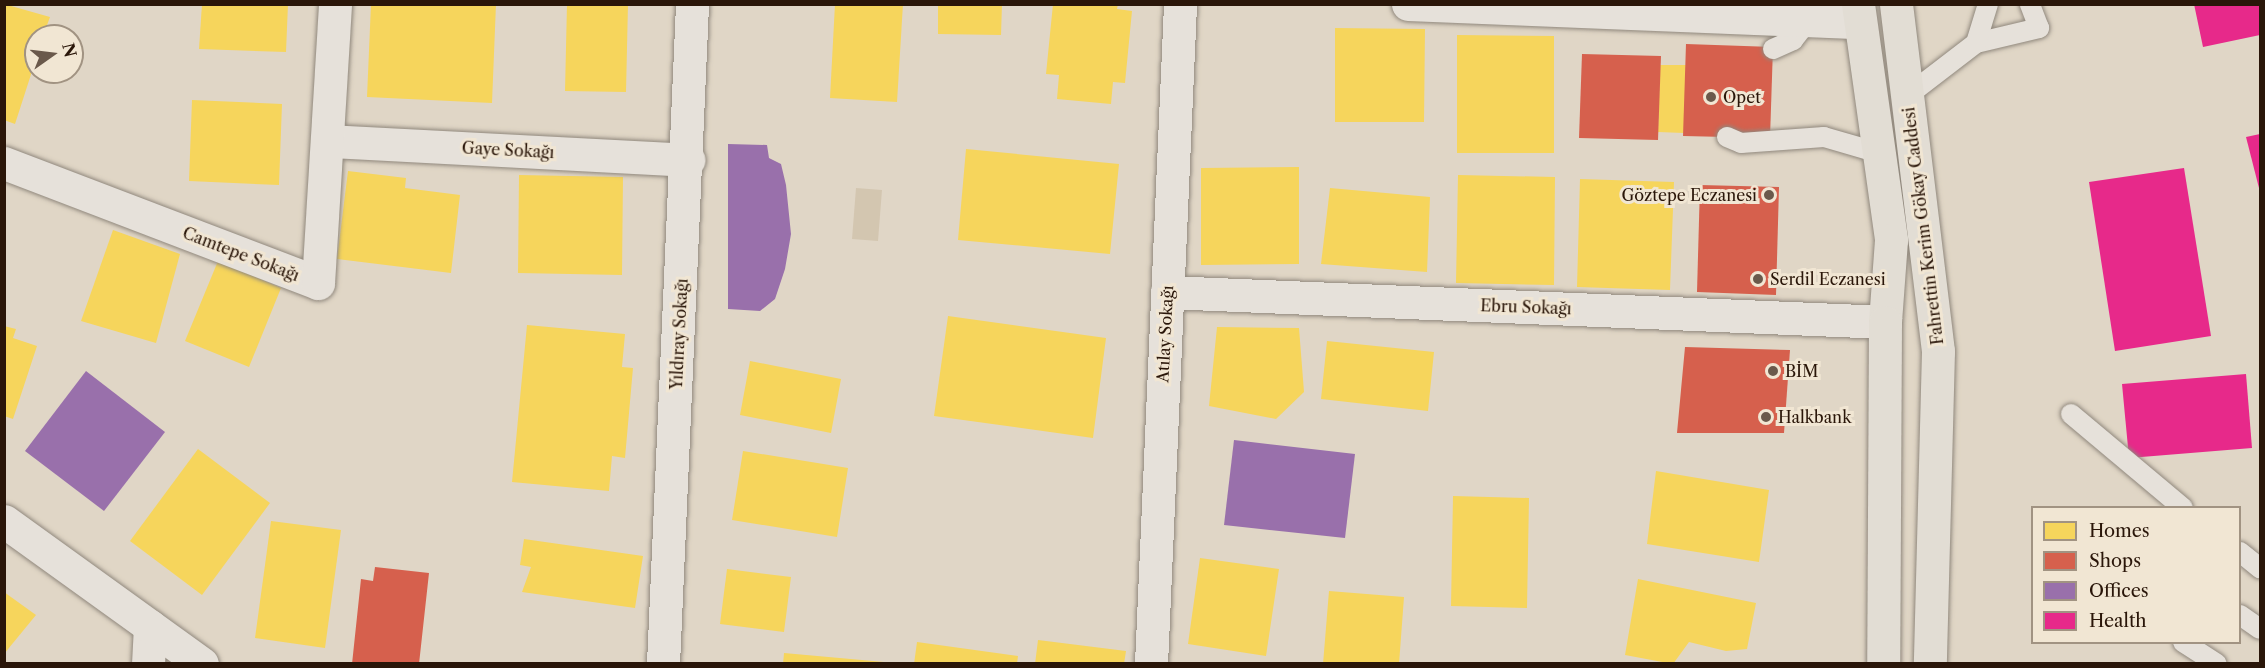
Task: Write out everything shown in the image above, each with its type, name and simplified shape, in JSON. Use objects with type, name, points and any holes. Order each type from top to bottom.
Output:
[{"type":"main road","name":"Fahrettin Kerim Gökay Caddesi","points":[[1896,4],[1938,351],[1930,663]]},
{"type":"main road","name":"Fahrettin Kerim Gökay Caddesi","points":[[1859,13],[1891,240],[1885,322],[1882,663]]},
{"type":"street","name":"Camtepe Sokağı","points":[[4,163],[318,283],[329,141],[335,4]]},
{"type":"street","name":"Yıldıray Sokağı","points":[[663,663],[688,160],[692,4]]},
{"type":"street","name":"Atılay Sokağı","points":[[1151,663],[1180,4]]},
{"type":"street","points":[[1408,4],[1808,21],[1859,13]]},
{"type":"street","name":"Gaye Sokağı","points":[[329,141],[688,160]]},
{"type":"street","name":"Ebru Sokağı","points":[[1167,292],[1885,322]]},
{"type":"street","points":[[4,521],[202,663]]},
{"type":"street","points":[[148,663],[150,626]]},
{"type":"lane","points":[[1976,43],[1988,4]]},
{"type":"lane","points":[[1907,96],[1976,43],[2039,28],[2030,4]]},
{"type":"lane","points":[[1773,50],[1793,40],[1808,21]]},
{"type":"lane","points":[[1726,137],[1741,143],[1824,138],[1879,153]]},
{"type":"lane","points":[[2070,414],[2182,506]]},
{"type":"lane","points":[[2241,553],[2260,568]]},
{"type":"lane","points":[[2241,616],[2260,629]]},
{"type":"lane","points":[[2186,644],[2217,663]]},
{"type":"shaded area","points":[[856,188],[882,190],[878,241],[852,239]]},
{"type":"building: Homes","points":[[4,4],[50,17],[47,24],[24,24],[24,84],[28,84],[15,124],[4,120]]},
{"type":"building: Homes","points":[[202,4],[288,4],[286,52],[199,49]]},
{"type":"building: Homes","points":[[371,4],[496,4],[492,103],[367,97]]},
{"type":"building: Homes","points":[[567,4],[628,4],[626,92],[565,91]]},
{"type":"building: Homes","points":[[835,4],[903,4],[897,102],[830,98]]},
{"type":"building: Homes","points":[[938,4],[1002,4],[1001,35],[938,34]]},
{"type":"building: Homes","points":[[1053,4],[1118,4],[1117,9],[1132,11],[1125,83],[1113,82],[1111,104],[1057,99],[1059,75],[1046,74]]},
{"type":"building: Homes","points":[[1335,28],[1425,29],[1424,122],[1335,122]]},
{"type":"building: Homes","points":[[1457,35],[1554,36],[1554,153],[1457,153]]},
{"type":"building: Homes","points":[[1660,65],[1686,65],[1684,133],[1658,132]]},
{"type":"building: Homes","points":[[192,100],[282,104],[279,185],[189,181]]},
{"type":"building: Homes","points":[[966,149],[1119,164],[1110,254],[958,240]]},
{"type":"building: Homes","points":[[1299,167],[1299,264],[1201,265],[1201,168]]},
{"type":"building: Homes","points":[[348,171],[406,178],[405,188],[460,195],[451,273],[337,259]]},
{"type":"building: Homes","points":[[519,175],[623,177],[622,275],[518,273]]},
{"type":"building: Homes","points":[[1458,175],[1555,177],[1554,285],[1456,283]]},
{"type":"building: Homes","points":[[1580,179],[1674,182],[1670,290],[1577,287]]},
{"type":"building: Homes","points":[[1330,188],[1430,197],[1427,272],[1321,264]]},
{"type":"building: Homes","points":[[113,230],[180,254],[156,343],[81,321]]},
{"type":"building: Homes","points":[[218,261],[281,288],[249,367],[185,341]]},
{"type":"building: Homes","points":[[948,316],[1106,338],[1093,438],[934,416]]},
{"type":"building: Homes","points":[[527,325],[625,334],[622,367],[633,368],[625,458],[612,456],[609,491],[512,482]]},
{"type":"building: Homes","points":[[4,326],[16,329],[13,338],[37,346],[13,419],[4,416]]},
{"type":"building: Homes","points":[[1217,327],[1299,328],[1304,392],[1276,419],[1209,406]]},
{"type":"building: Homes","points":[[1327,341],[1434,352],[1428,411],[1321,399]]},
{"type":"building: Homes","points":[[750,361],[841,379],[831,433],[740,415]]},
{"type":"building: Homes","points":[[198,449],[270,503],[202,595],[130,541]]},
{"type":"building: Homes","points":[[743,451],[848,468],[837,537],[732,520]]},
{"type":"building: Homes","points":[[1656,471],[1769,490],[1759,562],[1647,544]]},
{"type":"building: Homes","points":[[1453,496],[1529,498],[1527,608],[1451,606]]},
{"type":"building: Homes","points":[[271,521],[341,530],[325,648],[255,638]]},
{"type":"building: Homes","points":[[524,539],[643,556],[635,608],[522,592],[531,567],[520,565]]},
{"type":"building: Homes","points":[[1200,558],[1279,569],[1266,656],[1188,644]]},
{"type":"building: Homes","points":[[727,569],[791,577],[784,632],[720,624]]},
{"type":"building: Homes","points":[[1638,579],[1756,603],[1747,649],[1726,651],[1689,642],[1673,664],[1625,655]]},
{"type":"building: Homes","points":[[1329,591],[1404,597],[1399,664],[1323,664]]},
{"type":"building: Homes","points":[[4,592],[36,615],[4,654]]},
{"type":"building: Homes","points":[[1038,640],[1126,651],[1124,664],[1035,664]]},
{"type":"building: Homes","points":[[917,642],[1018,656],[1017,664],[914,664]]},
{"type":"building: Homes","points":[[784,653],[884,662],[884,664],[783,664]]},
{"type":"building: Shops","points":[[1686,44],[1773,47],[1770,138],[1683,136]]},
{"type":"building: Shops","points":[[1582,54],[1661,56],[1658,140],[1579,138]]},
{"type":"building: Shops","points":[[1700,185],[1779,187],[1776,295],[1697,292]]},
{"type":"building: Shops","points":[[1685,347],[1790,350],[1784,433],[1677,433]]},
{"type":"building: Shops","points":[[375,567],[429,573],[419,664],[352,664],[361,579],[373,581]]},
{"type":"building: Offices","points":[[728,144],[767,145],[769,158],[781,164],[786,185],[791,234],[785,269],[775,299],[760,311],[728,309]]},
{"type":"building: Offices","points":[[86,371],[165,432],[104,511],[25,451]]},
{"type":"building: Offices","points":[[1234,440],[1355,454],[1345,538],[1224,525]]},
{"type":"building: Health","points":[[2194,4],[2260,4],[2260,35],[2203,47]]},
{"type":"building: Health","points":[[2260,134],[2260,192],[2246,137]]},
{"type":"building: Health","points":[[2184,168],[2211,336],[2115,351],[2089,182]]},
{"type":"building: Health","points":[[2246,374],[2252,448],[2129,458],[2122,384]]},
{"type":"place","name":"Opet","points":[[1711,97]]},
{"type":"place","name":"Göztepe Eczanesi","points":[[1769,195]]},
{"type":"place","name":"Serdil Eczanesi","points":[[1758,279]]},
{"type":"place","name":"BİM","points":[[1773,371]]},
{"type":"place","name":"Halkbank","points":[[1766,417]]}]
